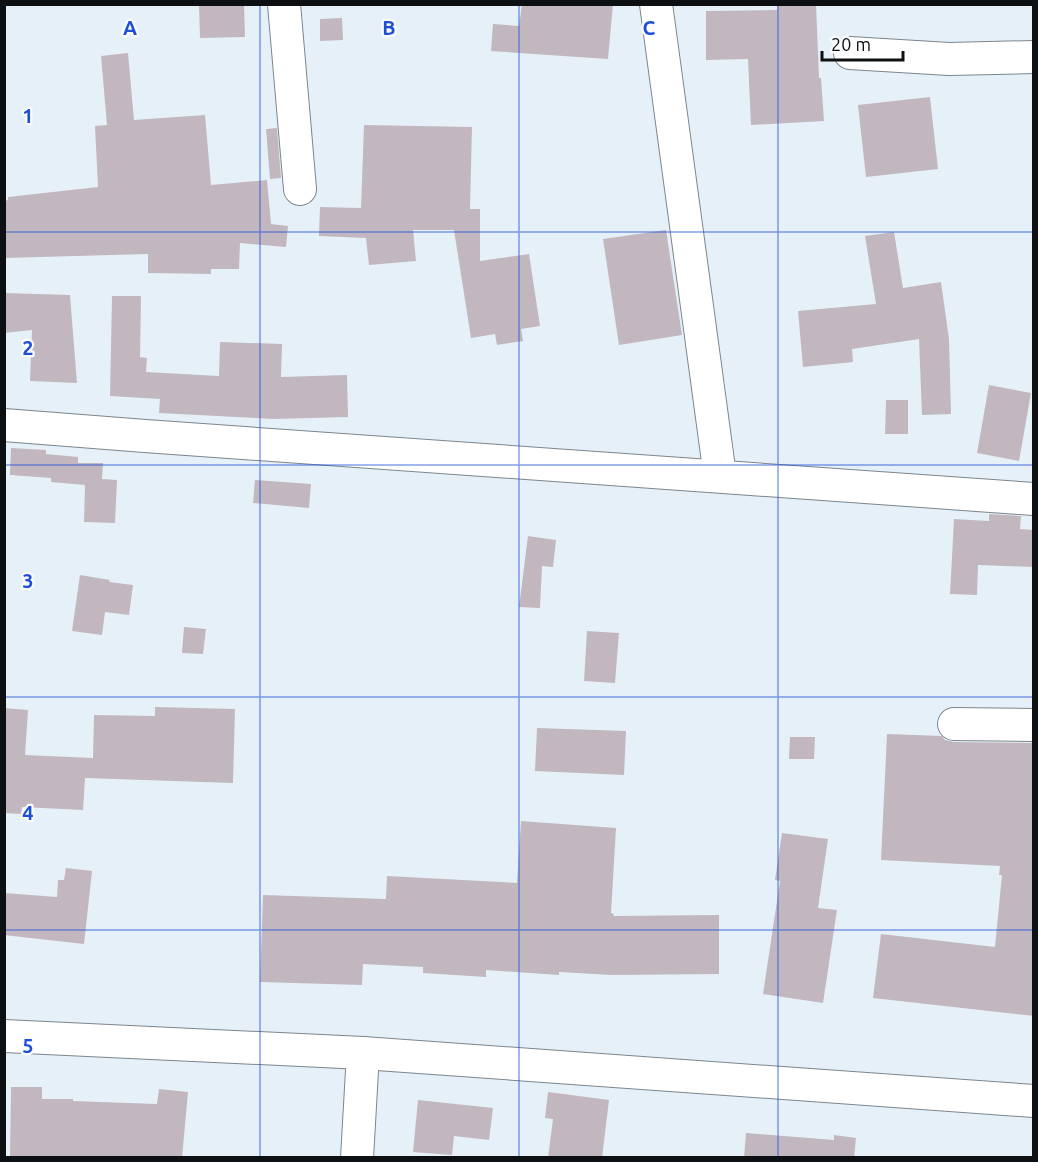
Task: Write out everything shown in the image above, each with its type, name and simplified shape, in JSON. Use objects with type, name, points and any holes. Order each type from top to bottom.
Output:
[{"type":"street","points":[[284,4],[300,189]]},
{"type":"street","points":[[656,4],[720,476]]},
{"type":"street","points":[[850,53],[949,59],[1034,57]]},
{"type":"street","points":[[4,425],[1034,499]]},
{"type":"street","points":[[954,724],[1034,725]]},
{"type":"street","points":[[4,1036],[363,1053],[1034,1101]]},
{"type":"street","points":[[357,1158],[363,1053]]},
{"type":"building","points":[[199,4],[244,4],[245,37],[200,38]]},
{"type":"building","points":[[522,4],[613,4],[608,59],[491,51],[493,24],[519,26]]},
{"type":"building","points":[[777,4],[816,4],[819,78],[821,78],[824,121],[751,125],[748,59],[706,60],[706,11],[777,10]]},
{"type":"building","points":[[342,18],[343,40],[320,41],[320,19]]},
{"type":"building","points":[[128,53],[134,120],[205,115],[211,185],[267,180],[271,224],[288,226],[286,247],[240,243],[239,269],[211,269],[211,274],[148,273],[148,254],[4,258],[4,201],[8,200],[8,197],[98,187],[95,126],[107,125],[101,56]]},
{"type":"building","points":[[930,97],[938,169],[866,177],[858,105]]},
{"type":"building","points":[[364,125],[472,127],[470,209],[480,209],[480,261],[529,254],[540,326],[521,329],[523,341],[497,345],[495,334],[471,338],[454,230],[413,230],[416,261],[369,265],[366,238],[319,236],[320,207],[361,208]]},
{"type":"building","points":[[277,128],[281,178],[270,179],[266,129]]},
{"type":"building","points":[[666,230],[682,335],[619,345],[603,239]]},
{"type":"building","points":[[894,232],[903,288],[941,282],[949,339],[951,414],[922,415],[919,339],[852,349],[853,362],[803,367],[798,311],[876,304],[865,236]]},
{"type":"building","points":[[4,293],[70,295],[77,383],[30,381],[32,330],[4,333]]},
{"type":"building","points":[[112,296],[141,296],[140,357],[147,358],[146,372],[219,376],[220,342],[282,344],[281,377],[347,375],[348,417],[274,419],[159,413],[160,399],[110,396]]},
{"type":"building","points":[[989,385],[1031,393],[1019,461],[977,453]]},
{"type":"building","points":[[886,400],[908,400],[908,434],[885,434]]},
{"type":"building","points":[[11,448],[46,450],[46,454],[78,457],[78,463],[103,463],[102,479],[117,480],[115,523],[84,522],[85,485],[51,482],[51,478],[10,475]]},
{"type":"building","points":[[255,480],[311,484],[309,508],[253,503]]},
{"type":"building","points":[[989,514],[1021,516],[1020,529],[1034,530],[1034,567],[978,565],[977,595],[950,594],[954,519],[989,521]]},
{"type":"building","points":[[528,536],[556,540],[553,567],[542,566],[540,608],[519,607]]},
{"type":"building","points":[[80,575],[133,585],[129,615],[105,612],[102,635],[72,631]]},
{"type":"building","points":[[184,627],[206,629],[203,654],[182,653]]},
{"type":"building","points":[[587,631],[619,633],[615,683],[584,681]]},
{"type":"building","points":[[155,707],[235,709],[233,783],[85,778],[83,810],[22,807],[21,814],[4,813],[4,708],[28,710],[25,755],[93,758],[94,715],[155,716]]},
{"type":"building","points":[[537,728],[626,731],[624,775],[535,771]]},
{"type":"building","points":[[887,734],[942,736],[945,740],[954,742],[1034,743],[1034,1016],[873,998],[881,934],[995,947],[1002,875],[999,875],[1000,866],[881,860]]},
{"type":"building","points":[[790,737],[815,737],[814,759],[789,759]]},
{"type":"building","points":[[521,821],[616,828],[611,913],[614,914],[613,916],[719,915],[719,974],[612,975],[559,972],[559,975],[486,970],[486,977],[423,973],[423,967],[363,964],[362,985],[260,982],[263,895],[386,899],[387,876],[517,883]]},
{"type":"building","points":[[782,833],[828,839],[818,908],[837,910],[823,1003],[763,994],[780,881],[775,880]]},
{"type":"building","points":[[66,868],[92,871],[84,944],[4,935],[4,893],[57,897],[58,880],[64,880]]},
{"type":"building","points":[[11,1087],[42,1087],[42,1099],[157,1104],[159,1089],[188,1092],[182,1158],[10,1158]]},
{"type":"building","points":[[548,1092],[609,1100],[602,1158],[548,1158],[553,1119],[545,1118]]},
{"type":"building","points":[[418,1100],[493,1108],[489,1140],[454,1136],[452,1155],[413,1152]]},
{"type":"building","points":[[746,1133],[834,1140],[834,1135],[856,1138],[854,1158],[744,1158]]}]
